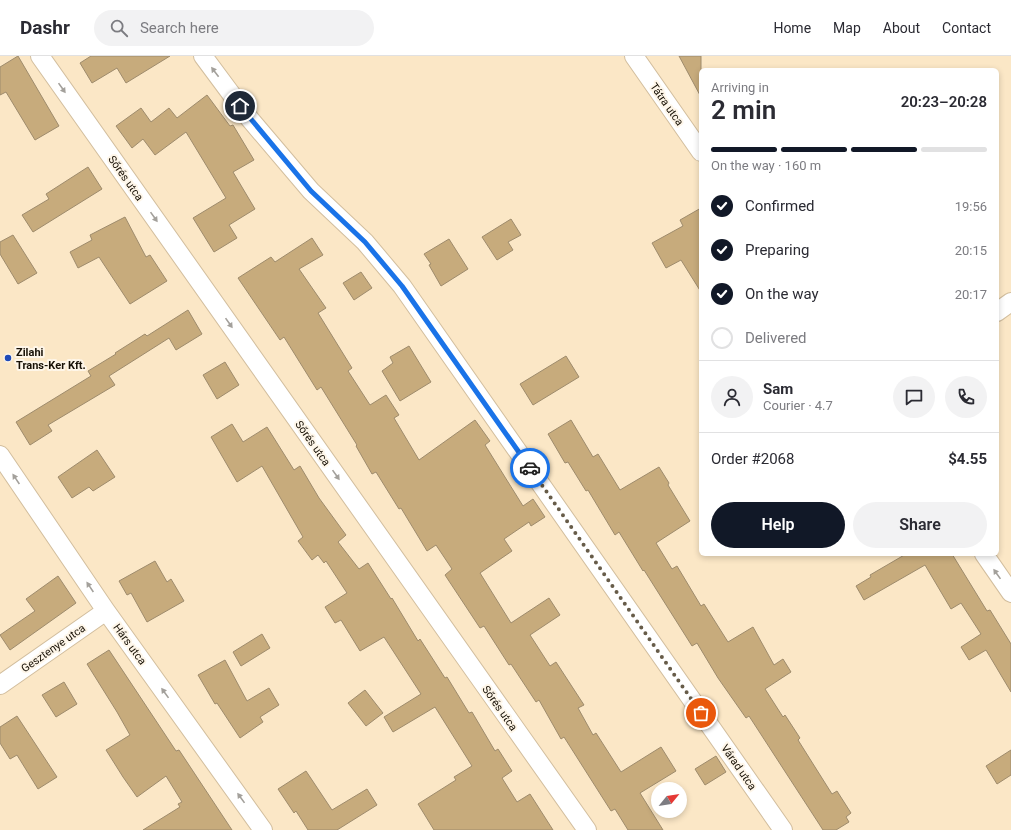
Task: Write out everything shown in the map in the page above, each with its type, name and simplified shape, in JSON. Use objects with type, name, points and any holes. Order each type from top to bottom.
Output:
[{"type":"street","name":"Sőrés utca","points":[[40,56],[587,830]]},
{"type":"street","name":"Várad utca","points":[[203,56],[249,118],[311,191],[365,242],[402,286],[783,830]]},
{"type":"street","name":"Tátra utca","points":[[634,56],[699,149]]},
{"type":"street","points":[[999,311],[1011,302]]},
{"type":"street","name":"Hárs utca","points":[[0,455],[106,610],[263,830]]},
{"type":"street","points":[[985,556],[1011,593]]},
{"type":"street","name":"Gesztenye utca","points":[[0,685],[106,610]]},
{"type":"building","points":[[18,56],[59,126],[35,140],[6,92],[0,95],[0,67]]},
{"type":"building","points":[[91,56],[170,56],[126,83],[117,68],[92,83],[80,63]]},
{"type":"building","points":[[679,56],[701,56],[701,68],[699,68],[699,93]]},
{"type":"building","points":[[207,95],[230,126],[233,125],[254,160],[233,172],[255,209],[229,225],[237,238],[214,252],[193,218],[226,198],[186,132],[155,155],[143,139],[132,148],[116,126],[141,108],[151,122],[169,108],[177,118]]},
{"type":"building","points":[[88,167],[102,189],[33,232],[22,215],[49,199],[46,194]]},
{"type":"building","points":[[699,209],[699,289],[681,260],[666,268],[652,243],[683,226],[680,220]]},
{"type":"building","points":[[125,217],[146,257],[150,255],[167,281],[130,304],[99,257],[78,268],[70,252],[92,240],[90,235]]},
{"type":"building","points":[[511,219],[521,235],[508,242],[513,250],[497,260],[482,237]]},
{"type":"building","points":[[13,235],[37,273],[18,284],[0,254],[0,242]]},
{"type":"building","points":[[312,238],[323,255],[299,269],[326,308],[318,313],[352,368],[348,371],[370,405],[386,395],[399,415],[394,418],[419,460],[475,420],[490,441],[485,445],[523,506],[533,499],[545,517],[531,526],[529,522],[504,539],[512,551],[480,573],[511,623],[549,598],[560,615],[530,635],[550,666],[556,662],[584,705],[578,708],[593,735],[596,733],[621,772],[661,747],[676,771],[658,782],[651,782],[651,786],[640,793],[651,811],[651,818],[656,818],[663,830],[628,830],[615,809],[611,811],[564,737],[561,739],[539,700],[536,702],[511,664],[509,665],[484,626],[480,628],[445,575],[452,569],[436,545],[427,551],[401,508],[399,509],[376,472],[372,474],[356,446],[357,445],[321,387],[317,390],[284,337],[280,340],[238,278],[271,257],[275,262]]},
{"type":"building","points":[[449,239],[468,269],[441,286],[429,265],[431,264],[424,254]]},
{"type":"building","points":[[361,272],[372,288],[354,300],[343,283]]},
{"type":"building","points":[[188,310],[202,334],[176,350],[169,338],[109,376],[115,385],[48,425],[52,431],[30,445],[16,422],[91,376],[88,371],[116,354],[115,353],[145,334],[147,336]]},
{"type":"building","points":[[409,346],[431,382],[400,401],[382,371],[393,363],[390,357]]},
{"type":"building","points":[[566,356],[579,377],[533,405],[520,384]]},
{"type":"building","points":[[225,362],[239,385],[217,399],[203,375]]},
{"type":"building","points":[[571,420],[593,457],[598,454],[620,490],[659,467],[690,521],[656,543],[672,569],[677,566],[701,606],[704,604],[728,642],[753,627],[774,665],[783,659],[791,672],[765,689],[783,717],[785,715],[800,738],[798,740],[832,794],[837,791],[851,813],[846,817],[849,822],[836,830],[823,830],[749,716],[746,718],[718,678],[697,643],[692,646],[619,532],[615,535],[588,490],[586,491],[568,462],[565,463],[548,434]]},
{"type":"building","points":[[232,424],[243,442],[267,427],[294,470],[300,466],[319,498],[346,535],[338,542],[359,569],[368,563],[391,599],[392,598],[418,641],[420,639],[445,678],[447,677],[469,713],[472,712],[495,751],[498,749],[512,771],[502,778],[517,802],[530,794],[553,830],[434,830],[418,804],[456,780],[454,777],[472,766],[435,707],[393,732],[384,717],[421,694],[384,637],[360,651],[341,620],[335,623],[325,607],[347,593],[326,561],[324,563],[318,555],[312,560],[298,541],[303,537],[262,466],[237,482],[211,437]]},
{"type":"building","points":[[97,450],[115,477],[93,491],[89,487],[72,498],[58,477]]},
{"type":"building","points":[[903,556],[953,556],[987,611],[990,610],[1011,644],[1011,692],[986,650],[969,660],[961,647],[981,634],[961,603],[951,609],[925,565],[864,600],[856,586],[871,577],[870,575]]},
{"type":"building","points":[[155,561],[167,582],[171,579],[184,601],[147,622],[131,593],[127,595],[119,581]]},
{"type":"building","points":[[58,576],[76,603],[10,650],[0,635],[35,611],[26,599]]},
{"type":"building","points":[[262,634],[270,648],[241,666],[233,652]]},
{"type":"building","points":[[109,650],[176,751],[179,750],[232,830],[143,830],[180,807],[178,804],[182,802],[166,776],[137,797],[106,750],[130,735],[87,664]]},
{"type":"building","points":[[225,660],[247,701],[269,688],[279,705],[260,717],[263,722],[240,738],[217,703],[215,704],[198,675]]},
{"type":"building","points":[[64,682],[77,704],[56,717],[42,695]]},
{"type":"building","points":[[365,690],[383,713],[366,726],[348,703]]},
{"type":"building","points":[[17,716],[57,777],[38,789],[17,755],[10,759],[0,743],[0,727]]},
{"type":"building","points":[[1011,750],[1011,775],[997,784],[986,766]]},
{"type":"building","points":[[716,756],[726,772],[705,785],[695,769]]},
{"type":"building","points":[[306,771],[332,810],[367,789],[377,805],[337,830],[308,830],[296,811],[294,813],[278,789]]},
{"type":"way so far","points":[[530,468],[701,713]]},
{"type":"place","name":"Zilahi Trans-Ker Kft.","points":[[8,358]]},
{"type":"route","points":[[240,106],[311,191],[365,242],[402,286],[530,468]]}]
